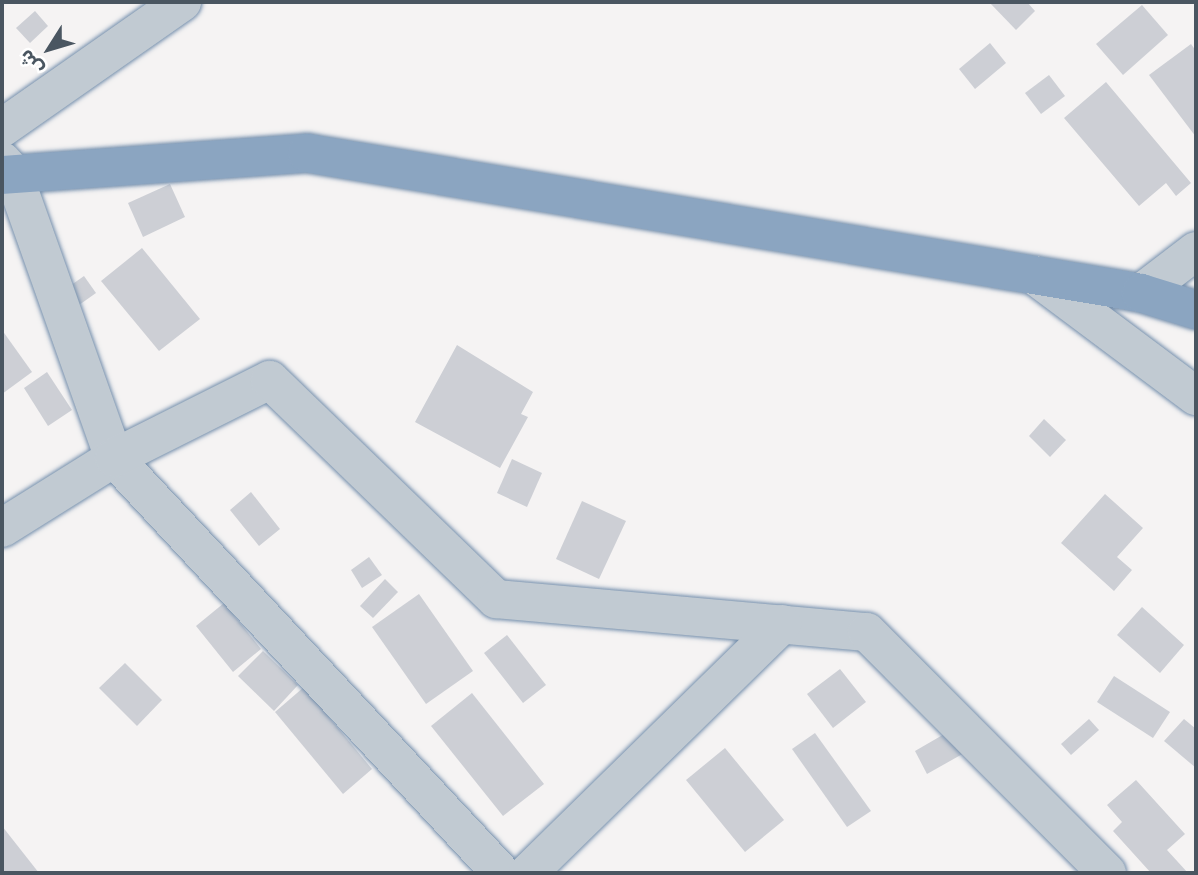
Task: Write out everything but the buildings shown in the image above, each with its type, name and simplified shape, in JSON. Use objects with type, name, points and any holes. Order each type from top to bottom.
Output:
[{"type":"highway","points":[[5,170],[307,153],[1141,293],[1196,310]]},
{"type":"street","points":[[2,128],[182,2]]},
{"type":"street","points":[[5,170],[114,458],[501,873]]},
{"type":"street","points":[[1141,293],[1196,251]]},
{"type":"street","points":[[1034,275],[1196,396]]},
{"type":"street","points":[[2,528],[114,458],[270,380],[496,598],[867,632],[1107,873]]},
{"type":"street","points":[[528,873],[782,624]]}]
